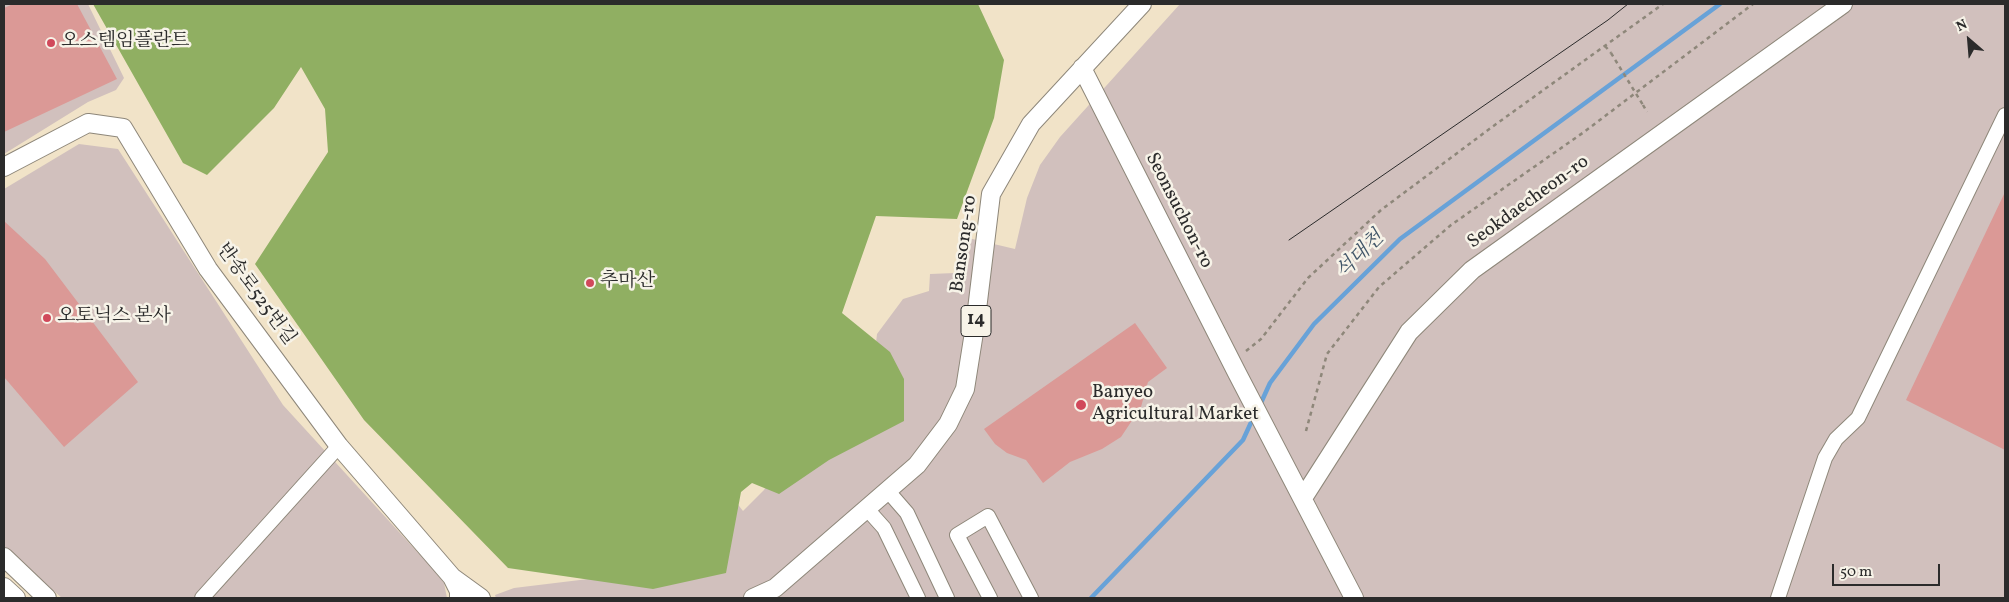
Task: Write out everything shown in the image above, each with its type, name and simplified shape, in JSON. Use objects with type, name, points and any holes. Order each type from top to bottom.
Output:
[{"type":"main road","name":"Bansong-ro","points":[[753,598],[775,588],[917,465],[948,424],[965,388],[975,326],[991,194],[1031,124],[1142,4]]},
{"type":"main road","name":"Seokdaecheon-ro","points":[[1303,498],[1409,332],[1472,270],[1843,4]]},
{"type":"main road","name":"Seonsuchon-ro","points":[[1082,68],[1237,373],[1303,498]]},
{"type":"main road","name":"반송로525번길","points":[[4,168],[88,123],[124,128],[208,269],[339,446],[452,577]]},
{"type":"main road","points":[[1303,498],[1354,598]]},
{"type":"main road","points":[[4,557],[47,598]]},
{"type":"main road","points":[[4,571],[35,598]]},
{"type":"main road","points":[[452,577],[459,591],[459,598]]},
{"type":"main road","points":[[452,577],[482,598]]},
{"type":"main road","points":[[4,587],[16,598]]},
{"type":"street","points":[[1778,598],[1825,458],[1836,439],[1858,418],[2005,116]]},
{"type":"street","points":[[202,598],[339,446]]},
{"type":"street","points":[[887,490],[908,513],[947,598]]},
{"type":"street","points":[[867,509],[884,528],[918,598]]},
{"type":"street","points":[[990,598],[957,535],[988,516],[1031,598]]},
{"type":"path","points":[[1246,351],[1261,339],[1308,278],[1381,210],[1663,4]]},
{"type":"path","points":[[1306,431],[1327,354],[1379,287],[1451,225],[1584,132],[1753,4]]},
{"type":"path","points":[[1605,46],[1647,112]]},
{"type":"shaded area","name":"오스템임플란트","points":[[4,4],[88,4],[124,78],[116,90],[88,102],[4,154]]},
{"type":"shaded area","points":[[1180,4],[2005,4],[2005,598],[496,598],[495,595],[514,588],[621,575],[736,502],[743,511],[764,490],[779,465],[876,343],[877,334],[903,299],[929,291],[930,274],[955,273],[964,237],[1015,249],[1027,198],[1040,165],[1060,137]]},
{"type":"shaded area","points":[[79,144],[118,149],[283,405],[432,568],[444,583],[447,598],[62,598],[4,548],[4,189]]},
{"type":"green space","points":[[93,4],[978,4],[1004,60],[994,118],[957,219],[876,216],[842,313],[890,352],[904,379],[904,421],[829,460],[779,494],[752,483],[741,492],[726,573],[653,589],[508,568],[364,420],[255,264],[328,152],[325,109],[301,67],[274,108],[207,175],[183,163]]},
{"type":"building","name":"오스템임플란트","points":[[13,4],[77,4],[117,79],[4,132],[4,8]]},
{"type":"building","points":[[2005,192],[2005,450],[1906,400]]},
{"type":"building","name":"오토닉스 본사","points":[[4,221],[45,259],[138,382],[64,447],[4,377]]},
{"type":"building","points":[[1135,323],[1167,368],[1148,382],[1141,407],[1121,437],[1102,449],[1070,462],[1043,483],[1026,460],[1007,453],[995,444],[984,429]]},
{"type":"waterway","name":"석대천","points":[[1260,405],[1270,383],[1314,324],[1400,239],[1720,4]]},
{"type":"waterway","name":"석대천","points":[[1091,598],[1243,440],[1254,416]]},
{"type":"tram line","points":[[1289,240],[1608,20],[1628,4]]},
{"type":"place","name":"오스템임플란트","points":[[51,43]]},
{"type":"place","name":"추마산","points":[[590,283]]},
{"type":"place","name":"오토닉스 본사","points":[[47,318]]},
{"type":"place","name":"Banyeo Agricultural Market","points":[[1081,405]]}]
